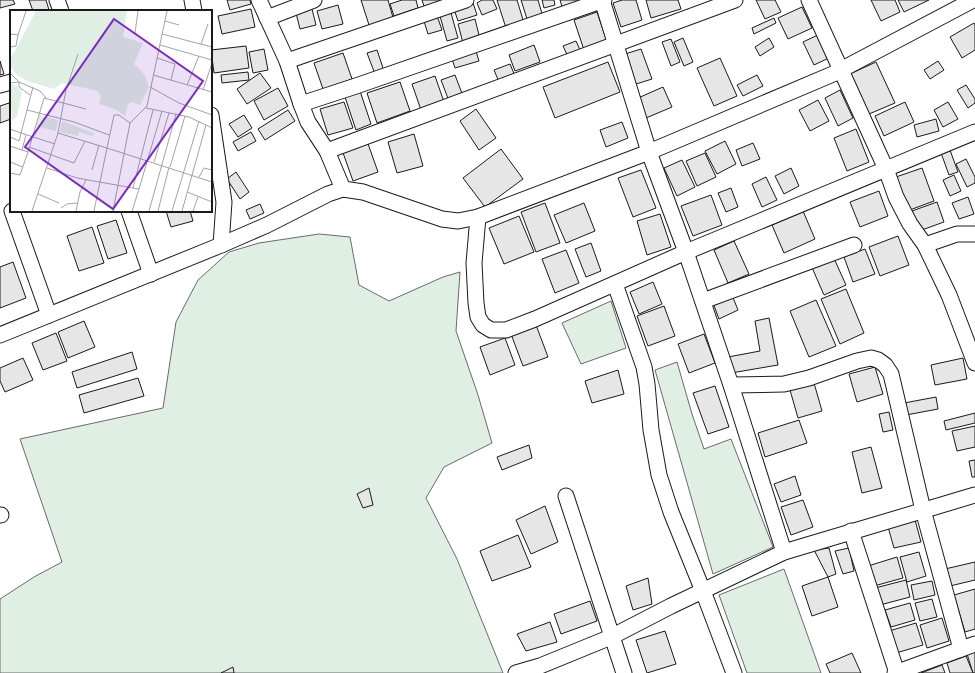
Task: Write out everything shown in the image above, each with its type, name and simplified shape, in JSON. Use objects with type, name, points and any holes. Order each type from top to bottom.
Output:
[{"type":"street","points":[[57,0],[61,10]]},
{"type":"street","points":[[192,0],[194,10]]},
{"type":"street","points":[[259,0],[287,61],[308,122],[327,151],[343,189]]},
{"type":"street","points":[[267,18],[314,0]]},
{"type":"street","points":[[287,61],[466,0]]},
{"type":"street","points":[[301,104],[603,0],[649,152],[703,301],[784,552]]},
{"type":"street","points":[[327,151],[735,0]]},
{"type":"street","points":[[809,0],[886,169],[896,197],[910,224],[925,245],[949,295],[975,363]]},
{"type":"street","points":[[0,335],[221,246],[267,225],[328,194],[343,189],[363,192],[442,219],[458,221],[478,217],[649,152],[833,74],[973,0]]},
{"type":"street","points":[[0,85],[10,82]]},
{"type":"street","points":[[212,122],[224,202],[221,246]]},
{"type":"street","points":[[478,217],[474,263],[478,317],[483,325],[492,330],[506,330],[535,319],[686,252],[975,132]]},
{"type":"street","points":[[12,212],[49,315]]},
{"type":"street","points":[[129,212],[151,274]]},
{"type":"street","points":[[925,245],[957,234],[975,234]]},
{"type":"street","points":[[703,301],[854,245]]},
{"type":"street","points":[[615,284],[644,367],[651,430],[659,475],[671,512],[734,673]]},
{"type":"street","points":[[731,385],[784,384],[809,378],[857,361],[871,358],[878,360],[885,365],[890,374],[923,510],[968,646],[896,673],[851,531]]},
{"type":"street","points":[[516,673],[540,666],[611,637],[784,552],[975,495]]},
{"type":"street","points":[[566,496],[624,673]]},
{"type":"green space","points":[[319,234],[350,237],[359,285],[389,301],[443,277],[460,272],[456,331],[478,395],[492,443],[444,467],[426,498],[457,559],[503,673],[0,673],[0,599],[34,577],[62,562],[20,439],[163,408],[176,322],[198,280],[229,252],[259,243]]},
{"type":"green space","points":[[611,301],[626,348],[581,364],[562,323]]},
{"type":"green space","points":[[677,362],[704,449],[731,439],[773,547],[713,574],[655,370]]},
{"type":"green space","points":[[784,569],[821,673],[747,673],[719,595]]},
{"type":"building","points":[[0,0],[13,0],[15,4],[0,8]]},
{"type":"building","points":[[29,0],[46,0],[49,10],[33,10]]},
{"type":"building","points":[[227,0],[250,0],[251,4],[230,10]]},
{"type":"building","points":[[361,0],[388,0],[394,21],[370,28]]},
{"type":"building","points":[[402,0],[416,0],[418,8],[394,16],[390,4]]},
{"type":"building","points":[[422,0],[446,0],[426,12]]},
{"type":"building","points":[[472,0],[477,15],[458,21],[453,6]]},
{"type":"building","points":[[482,0],[493,0],[497,9],[482,15],[477,3]]},
{"type":"building","points":[[497,0],[517,0],[524,23],[506,28]]},
{"type":"building","points":[[521,0],[538,0],[543,17],[528,22]]},
{"type":"building","points":[[542,0],[554,0],[555,5],[544,8]]},
{"type":"building","points":[[560,0],[592,0],[563,10]]},
{"type":"building","points":[[622,0],[636,0],[642,20],[621,27],[613,3]]},
{"type":"building","points":[[646,0],[678,0],[681,9],[651,18]]},
{"type":"building","points":[[756,0],[775,0],[781,12],[765,19]]},
{"type":"building","points":[[871,0],[895,0],[900,12],[881,21]]},
{"type":"building","points":[[898,0],[929,0],[904,12]]},
{"type":"building","points":[[311,5],[316,25],[300,29],[295,9]]},
{"type":"building","points":[[338,5],[343,24],[322,29],[317,11]]},
{"type":"building","points":[[802,7],[812,28],[788,39],[778,18]]},
{"type":"building","points":[[251,9],[255,27],[222,34],[218,16]]},
{"type":"building","points":[[597,12],[608,45],[585,53],[574,20]]},
{"type":"building","points":[[436,13],[442,30],[428,34],[423,18]]},
{"type":"building","points":[[451,13],[458,38],[447,41],[440,16]]},
{"type":"building","points":[[774,18],[776,23],[754,34],[752,28]]},
{"type":"building","points":[[475,19],[480,39],[463,43],[458,24]]},
{"type":"building","points":[[974,23],[975,50],[962,58],[950,37]]},
{"type":"building","points":[[820,34],[831,57],[814,65],[803,42]]},
{"type":"building","points":[[683,38],[693,62],[684,66],[674,42]]},
{"type":"building","points":[[769,38],[774,47],[760,56],[755,47]]},
{"type":"building","points":[[671,39],[680,62],[671,66],[662,42]]},
{"type":"building","points":[[576,41],[582,54],[569,59],[563,46]]},
{"type":"building","points":[[534,45],[540,62],[515,71],[509,55]]},
{"type":"building","points":[[246,46],[249,68],[214,73],[212,50]]},
{"type":"building","points":[[475,48],[479,61],[455,68],[451,56]]},
{"type":"building","points":[[264,49],[268,70],[253,73],[249,52]]},
{"type":"building","points":[[641,49],[652,79],[633,85],[622,55]]},
{"type":"building","points":[[377,50],[384,71],[375,74],[367,53]]},
{"type":"building","points":[[343,53],[352,79],[323,89],[314,63]]},
{"type":"building","points":[[720,58],[737,96],[714,106],[697,68]]},
{"type":"building","points":[[0,61],[4,74],[0,75]]},
{"type":"building","points":[[938,61],[944,70],[930,79],[924,70]]},
{"type":"building","points":[[608,62],[620,92],[555,118],[543,87]]},
{"type":"building","points":[[876,62],[895,103],[869,114],[850,74]]},
{"type":"building","points":[[510,64],[515,76],[499,82],[494,70]]},
{"type":"building","points":[[248,72],[249,80],[222,83],[221,75]]},
{"type":"building","points":[[260,73],[271,88],[247,104],[237,89]]},
{"type":"building","points":[[455,75],[463,96],[449,101],[441,80]]},
{"type":"building","points":[[757,75],[763,86],[743,96],[737,85]]},
{"type":"building","points":[[435,76],[444,102],[421,110],[412,84]]},
{"type":"building","points":[[400,82],[410,111],[377,123],[367,93]]},
{"type":"building","points":[[966,85],[975,99],[975,103],[968,108],[957,90]]},
{"type":"building","points":[[663,87],[672,107],[646,118],[638,98]]},
{"type":"building","points":[[278,88],[288,106],[264,120],[254,101]]},
{"type":"building","points":[[840,90],[853,118],[838,126],[825,98]]},
{"type":"building","points":[[360,91],[371,124],[356,130],[345,97]]},
{"type":"building","points":[[818,100],[829,121],[810,131],[799,110]]},
{"type":"building","points":[[344,102],[353,128],[328,135],[320,109]]},
{"type":"building","points":[[905,102],[914,122],[884,136],[875,116]]},
{"type":"building","points":[[948,102],[958,119],[943,127],[934,110]]},
{"type":"building","points":[[9,103],[10,119],[0,123],[0,106]]},
{"type":"building","points":[[476,109],[496,138],[479,150],[460,121]]},
{"type":"building","points":[[288,110],[295,121],[265,140],[258,129]]},
{"type":"building","points":[[244,115],[252,128],[238,137],[229,124]]},
{"type":"building","points":[[936,119],[939,131],[917,137],[914,125]]},
{"type":"building","points":[[622,122],[628,138],[606,147],[600,130]]},
{"type":"building","points":[[856,129],[869,162],[847,171],[834,138]]},
{"type":"building","points":[[251,132],[256,141],[238,151],[233,142]]},
{"type":"building","points":[[414,134],[423,166],[397,173],[388,142]]},
{"type":"building","points":[[367,141],[378,172],[353,181],[342,150]]},
{"type":"building","points":[[725,141],[736,164],[717,174],[705,151]]},
{"type":"building","points":[[753,143],[760,159],[742,166],[736,150]]},
{"type":"building","points":[[501,149],[523,179],[485,207],[463,178]]},
{"type":"building","points":[[950,150],[958,172],[949,175],[941,153]]},
{"type":"building","points":[[705,153],[716,177],[697,186],[686,161]]},
{"type":"building","points":[[966,159],[975,177],[975,183],[967,187],[956,164]]},
{"type":"building","points":[[682,160],[695,187],[677,196],[664,168]]},
{"type":"building","points":[[791,168],[799,186],[784,194],[775,176]]},
{"type":"building","points":[[922,168],[934,201],[907,211],[896,177]]},
{"type":"building","points":[[641,170],[656,208],[633,217],[618,178]]},
{"type":"building","points":[[236,172],[249,192],[240,199],[227,179]]},
{"type":"building","points":[[954,175],[961,191],[950,196],[943,180]]},
{"type":"building","points":[[766,177],[777,200],[762,207],[752,184]]},
{"type":"building","points":[[731,188],[738,207],[726,212],[718,193]]},
{"type":"building","points":[[879,191],[888,216],[860,227],[850,202]]},
{"type":"building","points":[[711,195],[722,225],[693,236],[681,206]]},
{"type":"building","points":[[968,197],[974,214],[959,219],[952,203]]},
{"type":"building","points":[[937,202],[944,222],[919,231],[912,211]]},
{"type":"building","points":[[545,203],[560,243],[536,252],[521,212]]},
{"type":"building","points":[[584,203],[595,231],[566,243],[554,215]]},
{"type":"building","points":[[260,204],[264,213],[250,219],[246,210]]},
{"type":"building","points":[[803,211],[815,239],[784,253],[772,225]]},
{"type":"building","points":[[166,212],[190,212],[193,221],[171,227]]},
{"type":"building","points":[[660,214],[671,247],[647,255],[637,221]]},
{"type":"building","points":[[519,216],[534,252],[504,264],[489,228]]},
{"type":"building","points":[[116,220],[127,253],[108,259],[97,226]]},
{"type":"building","points":[[92,227],[104,263],[79,271],[67,236]]},
{"type":"building","points":[[898,236],[909,265],[880,276],[869,247]]},
{"type":"building","points":[[734,241],[749,274],[728,283],[714,250]]},
{"type":"building","points":[[591,243],[601,271],[586,277],[575,249]]},
{"type":"building","points":[[865,249],[875,274],[853,282],[844,257]]},
{"type":"building","points":[[566,250],[579,283],[555,293],[542,259]]},
{"type":"building","points":[[832,254],[846,285],[824,295],[810,263]]},
{"type":"building","points":[[13,262],[26,298],[0,308],[0,267]]},
{"type":"building","points":[[653,282],[662,304],[639,314],[630,292]]},
{"type":"building","points":[[846,289],[864,333],[840,344],[821,299]]},
{"type":"building","points":[[732,295],[738,310],[719,319],[713,303]]},
{"type":"building","points":[[816,300],[836,346],[809,357],[790,311]]},
{"type":"building","points":[[664,306],[675,336],[648,346],[637,316]]},
{"type":"building","points":[[769,318],[778,365],[731,373],[728,357],[760,351],[755,321]]},
{"type":"building","points":[[84,321],[95,347],[68,358],[58,332]]},
{"type":"building","points":[[536,325],[548,357],[523,366],[511,334]]},
{"type":"building","points":[[56,333],[67,361],[43,370],[32,343]]},
{"type":"building","points":[[704,334],[715,363],[689,373],[678,344]]},
{"type":"building","points":[[505,338],[515,365],[490,375],[480,347]]},
{"type":"building","points":[[132,352],[137,369],[77,388],[72,372]]},
{"type":"building","points":[[23,358],[33,380],[5,392],[0,381],[0,368]]},
{"type":"building","points":[[963,358],[967,379],[935,385],[931,365]]},
{"type":"building","points":[[875,367],[883,394],[857,402],[849,374]]},
{"type":"building","points":[[618,370],[624,394],[592,403],[585,381]]},
{"type":"building","points":[[138,378],[144,396],[84,413],[79,395]]},
{"type":"building","points":[[814,383],[822,411],[798,418],[790,390]]},
{"type":"building","points":[[715,386],[729,427],[708,434],[693,393]]},
{"type":"building","points":[[936,397],[938,409],[906,415],[904,403]]},
{"type":"building","points":[[889,412],[893,430],[883,432],[879,414]]},
{"type":"building","points":[[975,413],[975,423],[946,430],[944,421]]},
{"type":"building","points":[[799,420],[807,443],[765,457],[758,433]]},
{"type":"building","points":[[975,426],[975,447],[957,451],[952,431]]},
{"type":"building","points":[[529,445],[532,458],[502,470],[497,457]]},
{"type":"building","points":[[871,447],[882,488],[862,493],[852,452]]},
{"type":"building","points":[[975,460],[975,477],[972,477],[969,461]]},
{"type":"building","points":[[795,476],[801,495],[781,502],[774,484]]},
{"type":"building","points":[[369,488],[373,505],[363,508],[357,494]]},
{"type":"building","points":[[803,500],[813,527],[791,535],[781,507]]},
{"type":"building","points":[[545,506],[558,542],[531,554],[516,520]]},
{"type":"building","points":[[915,520],[921,542],[894,548],[888,527]]},
{"type":"building","points":[[518,535],[531,567],[492,581],[480,551]]},
{"type":"building","points":[[829,548],[836,574],[828,577],[814,550]]},
{"type":"building","points":[[849,548],[854,571],[843,574],[835,551]]},
{"type":"building","points":[[919,552],[926,576],[907,582],[900,557]]},
{"type":"building","points":[[897,557],[903,578],[874,586],[868,566]]},
{"type":"building","points":[[975,562],[975,580],[950,586],[945,569]]},
{"type":"building","points":[[828,577],[838,607],[812,616],[802,586]]},
{"type":"building","points":[[648,578],[652,604],[633,610],[626,586]]},
{"type":"building","points":[[906,580],[910,597],[880,605],[875,588]]},
{"type":"building","points":[[932,581],[935,595],[914,600],[911,585]]},
{"type":"building","points":[[975,589],[975,629],[965,632],[954,595]]},
{"type":"building","points":[[932,599],[937,617],[920,621],[915,603]]},
{"type":"building","points":[[590,601],[597,621],[561,634],[554,614]]},
{"type":"building","points":[[910,603],[915,620],[891,627],[885,610]]},
{"type":"building","points":[[942,618],[949,641],[927,648],[920,625]]},
{"type":"building","points":[[550,622],[557,642],[526,651],[517,634]]},
{"type":"building","points":[[916,623],[923,645],[896,653],[889,631]]},
{"type":"building","points":[[665,631],[676,664],[647,673],[636,640]]},
{"type":"building","points":[[975,651],[975,673],[973,673],[967,654]]},
{"type":"building","points":[[852,653],[861,673],[830,673],[826,664]]},
{"type":"building","points":[[966,656],[973,673],[950,673],[947,663]]},
{"type":"building","points":[[942,665],[945,673],[921,673]]},
{"type":"building","points":[[233,667],[234,673],[221,673]]}]
